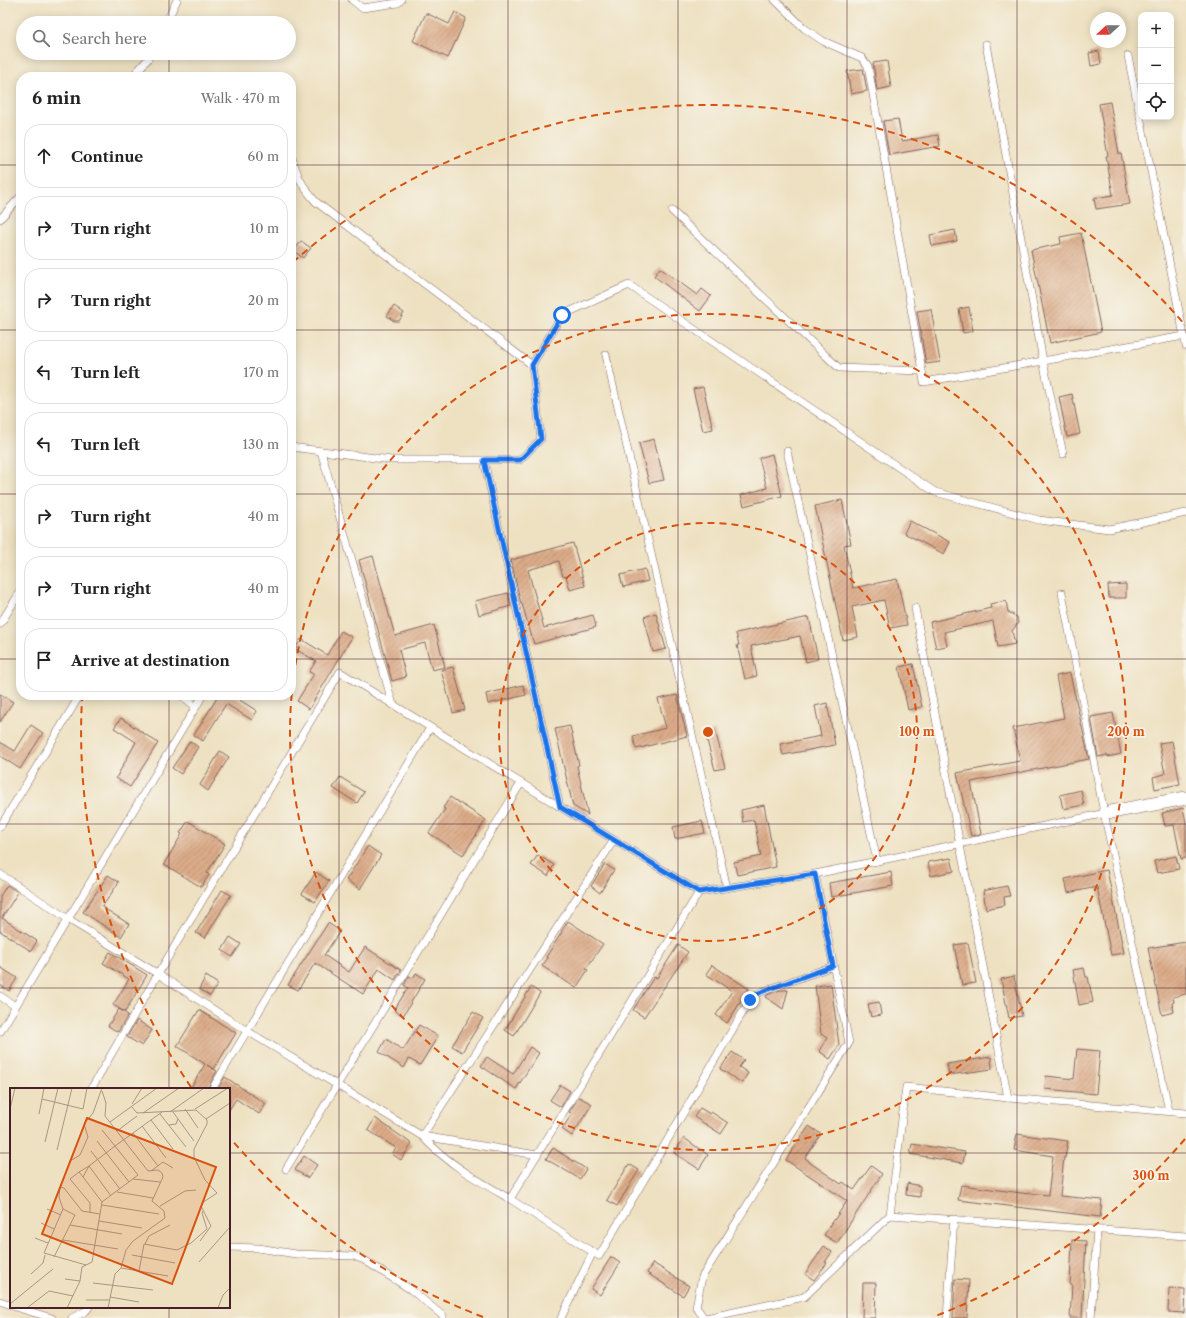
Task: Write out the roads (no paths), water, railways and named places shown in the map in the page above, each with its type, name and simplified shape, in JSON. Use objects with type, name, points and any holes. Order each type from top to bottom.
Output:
[{"type":"street","points":[[1107,813],[1186,798]]},
{"type":"lane","points":[[169,16],[177,0]]},
{"type":"lane","points":[[352,0],[362,8],[398,3],[401,0]]},
{"type":"lane","points":[[775,0],[804,28],[823,41],[862,58],[868,66],[924,382],[1184,336]]},
{"type":"lane","points":[[986,44],[1043,361],[1063,454]]},
{"type":"lane","points":[[1128,56],[1186,346]]},
{"type":"lane","points":[[136,72],[147,60]]},
{"type":"lane","points":[[296,171],[299,180],[305,190],[316,202],[532,365]]},
{"type":"lane","points":[[0,219],[16,201]]},
{"type":"lane","points":[[672,212],[839,368],[922,371]]},
{"type":"lane","points":[[296,448],[391,460],[520,460],[541,439],[532,365],[562,315],[629,285],[935,492],[1039,520],[1109,528],[1186,513]]},
{"type":"lane","points":[[606,355],[727,888]]},
{"type":"lane","points":[[321,451],[392,705]]},
{"type":"lane","points":[[787,451],[877,861]]},
{"type":"lane","points":[[484,460],[560,807]]},
{"type":"lane","points":[[1062,593],[1169,1111]]},
{"type":"lane","points":[[0,624],[16,599]]},
{"type":"lane","points":[[915,608],[1008,1098]]},
{"type":"lane","points":[[92,1088],[158,974],[340,672],[699,892],[815,874],[1107,813]]},
{"type":"lane","points":[[0,827],[77,700]]},
{"type":"lane","points":[[188,700],[196,707]]},
{"type":"lane","points":[[0,1032],[200,700]]},
{"type":"lane","points":[[213,1088],[430,728]]},
{"type":"lane","points":[[286,1169],[520,783]]},
{"type":"lane","points":[[422,1136],[614,840]]},
{"type":"lane","points":[[0,874],[68,919],[247,1031],[422,1136],[432,1147],[473,1177],[599,1256],[754,996],[761,992],[833,966]]},
{"type":"lane","points":[[815,874],[849,1043],[702,1277],[696,1307],[705,1318],[804,1297],[890,1215],[906,1087],[1008,1098],[1186,1113]]},
{"type":"lane","points":[[510,1199],[699,892]]},
{"type":"lane","points":[[0,996],[15,1006]]},
{"type":"lane","points":[[422,1136],[538,1155]]},
{"type":"lane","points":[[890,1215],[1186,1236]]},
{"type":"lane","points":[[947,1318],[954,1219]]},
{"type":"lane","points":[[1091,1318],[1097,1230]]},
{"type":"lane","points":[[230,1247],[258,1248],[296,1254],[354,1256],[364,1260],[410,1288],[443,1316]]},
{"type":"lane","points":[[561,1318],[593,1252]]},
{"type":"lane","points":[[0,1301],[10,1305]]},
{"type":"lane","points":[[18,1308],[52,1318]]},
{"type":"lane","points":[[72,1318],[86,1311],[88,1308]]}]
